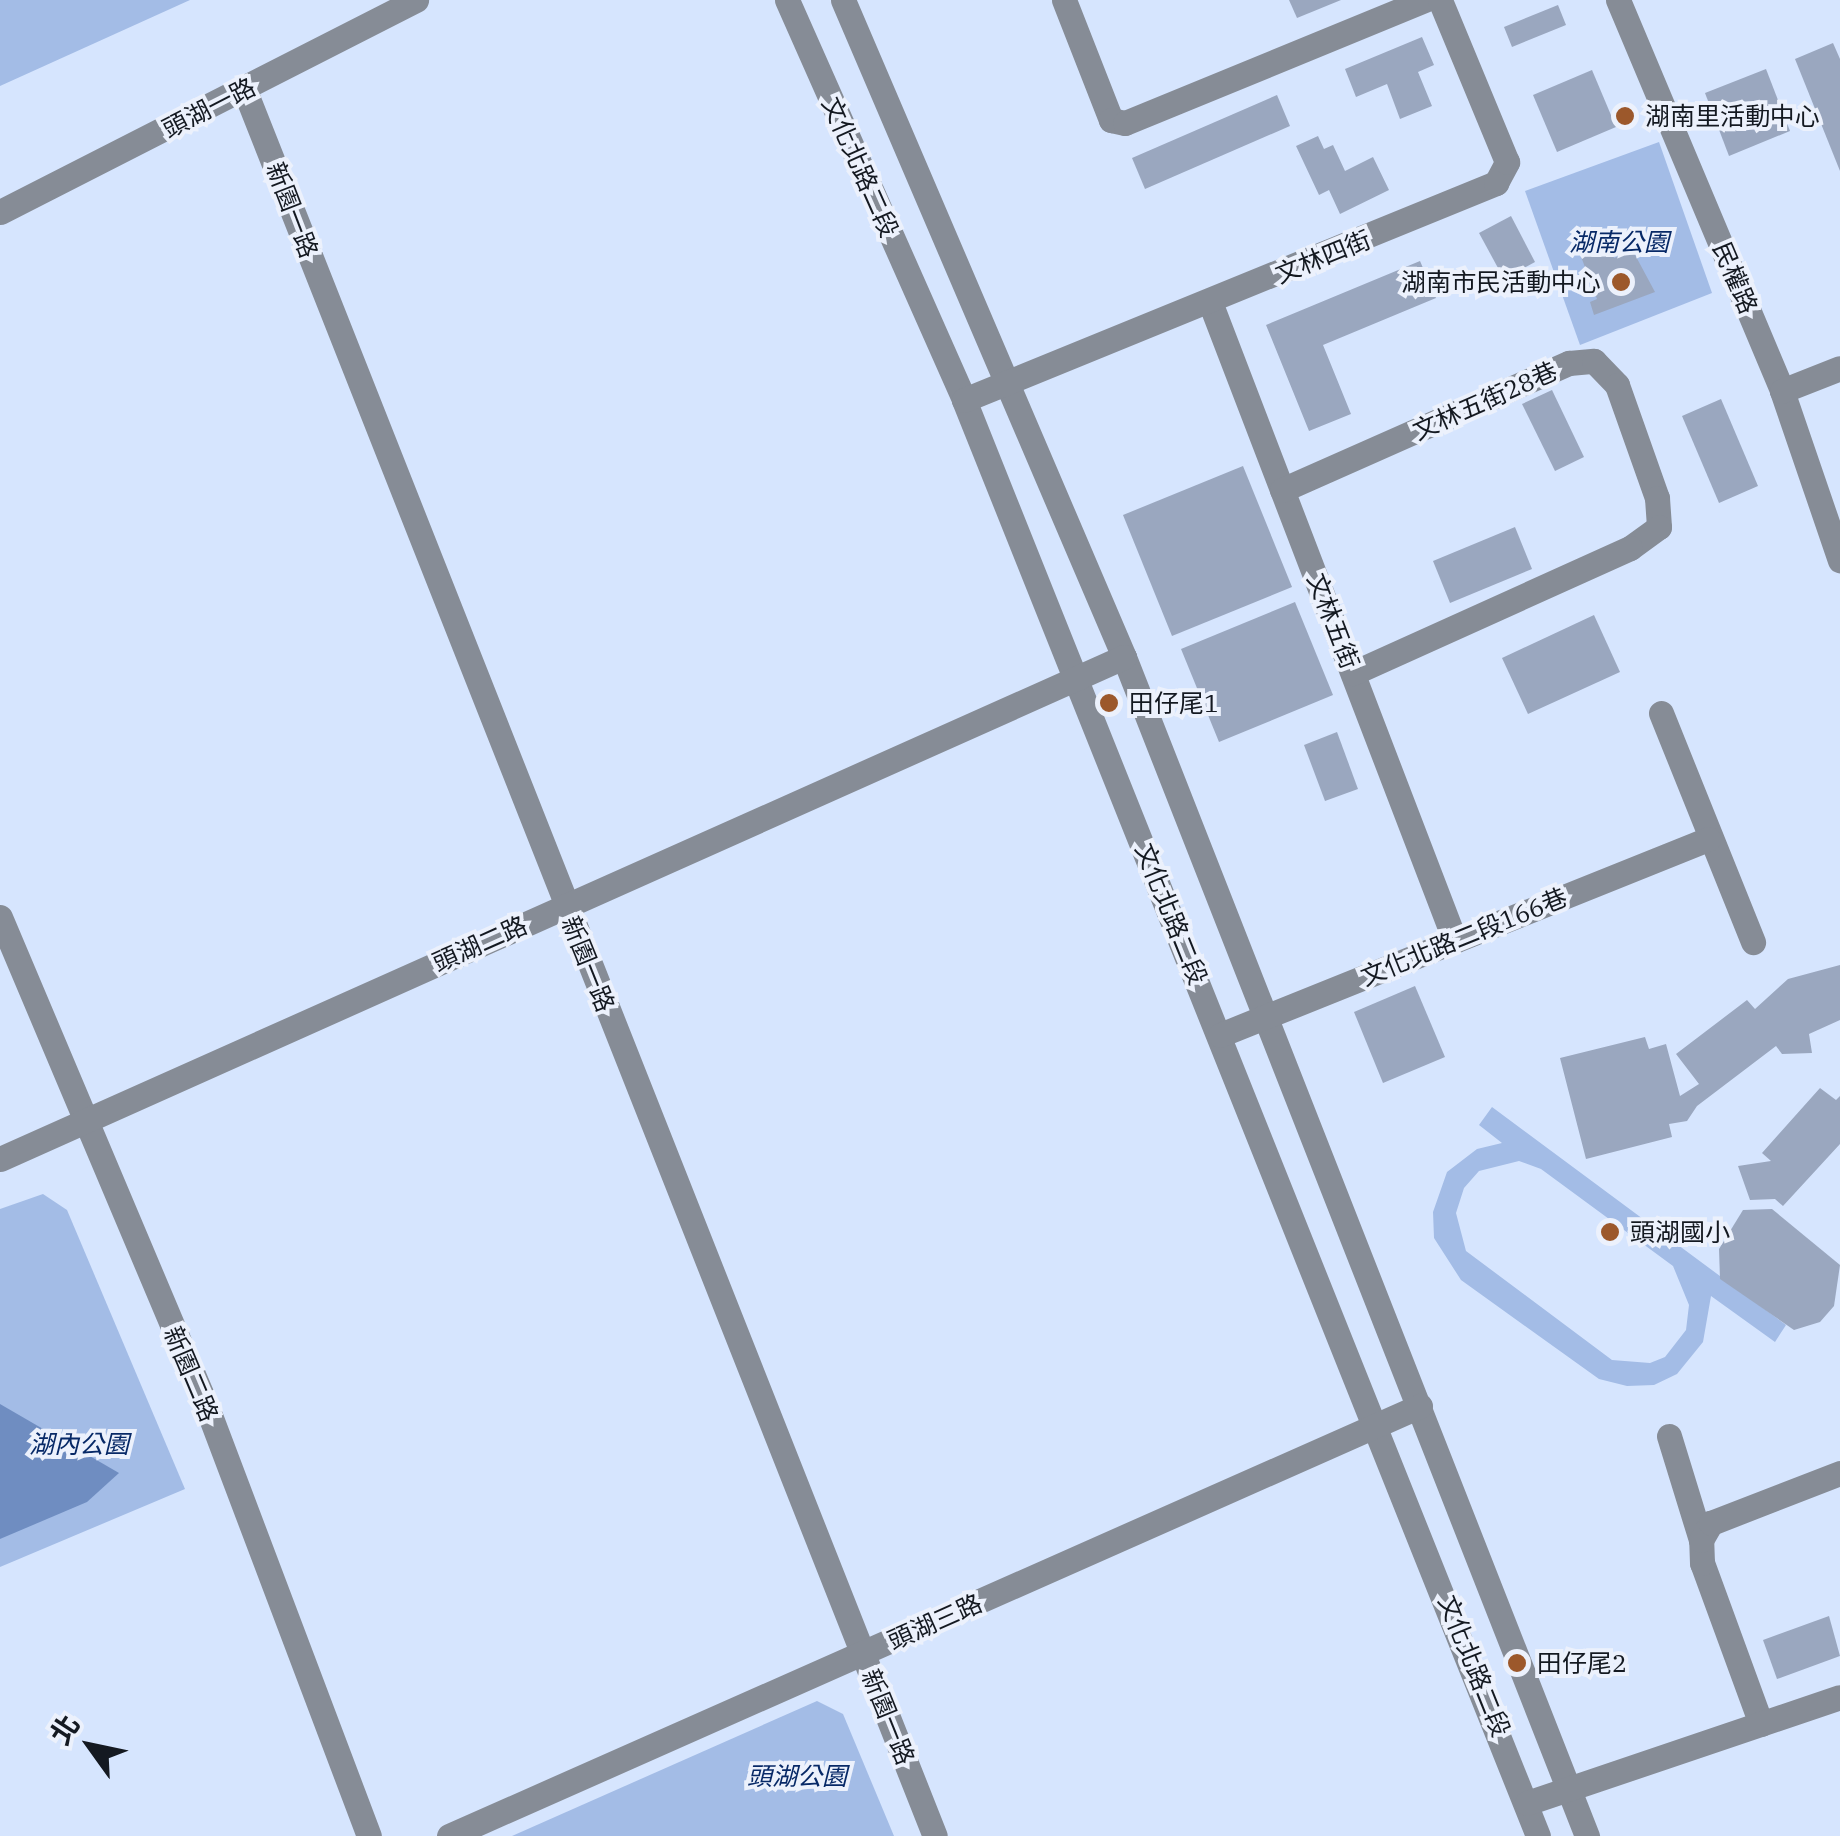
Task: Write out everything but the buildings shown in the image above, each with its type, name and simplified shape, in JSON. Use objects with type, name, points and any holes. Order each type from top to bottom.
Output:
[{"type":"street","name":"頭湖一路","points":[[0,212],[245,91],[416,0]]},
{"type":"street","name":"文化北路二段","points":[[786,0],[964,400],[1377,1425],[1538,1836]]},
{"type":"street","name":"文化北路二段","points":[[843,0],[1124,657],[1572,1788],[1587,1836]]},
{"type":"street","points":[[1064,0],[1111,120],[1125,123],[1425,0]]},
{"type":"street","name":"文林四街","points":[[964,400],[1496,183],[1507,162],[1440,0]]},
{"type":"street","name":"民權路","points":[[1618,0],[1782,391],[1840,560]]},
{"type":"street","name":"新園一路","points":[[245,91],[936,1836]]},
{"type":"street","name":"文林五街","points":[[1210,302],[1456,941]]},
{"type":"street","name":"文林五街28巷","points":[[1282,490],[1569,363],[1594,360],[1618,385],[1657,498],[1660,527],[1630,548],[1352,673]]},
{"type":"street","points":[[1782,391],[1840,368]]},
{"type":"street","name":"頭湖二路","points":[[0,1159],[1124,657]]},
{"type":"street","points":[[1661,713],[1752,942]]},
{"type":"street","name":"文化北路二段166巷","points":[[1220,1035],[1708,839]]},
{"type":"street","name":"新園二路","points":[[0,917],[82,1122],[208,1410],[369,1836]]},
{"type":"street","name":"頭湖三路","points":[[450,1836],[1420,1406]]},
{"type":"street","points":[[1670,1436],[1701,1540],[1702,1563],[1761,1724]]},
{"type":"street","points":[[1701,1540],[1711,1523],[1840,1473]]},
{"type":"street","points":[[1527,1803],[1840,1697]]},
{"type":"green space","points":[[0,0],[190,0],[0,86]]},
{"type":"green space","name":"湖南公園","points":[[1659,142],[1712,293],[1580,345],[1525,191]]},
{"type":"green space","points":[[1492,1107],[1786,1325],[1775,1342],[1711,1296],[1703,1342],[1677,1374],[1654,1385],[1627,1386],[1599,1379],[1461,1280],[1434,1238],[1433,1212],[1447,1172],[1477,1149],[1502,1143],[1479,1125]],"holes":[[[1519,1161],[1541,1169],[1673,1266],[1689,1305],[1686,1330],[1665,1357],[1650,1363],[1612,1360],[1466,1251],[1456,1213],[1464,1188],[1479,1171]]]},
{"type":"green space","name":"湖內公園","points":[[43,1194],[67,1210],[185,1489],[0,1567],[0,1209]]},
{"type":"green space","name":"頭湖公園","points":[[817,1701],[843,1714],[894,1836],[512,1836]]},
{"type":"shaded area","points":[[0,1404],[119,1473],[87,1502],[0,1539]]},
{"type":"place","name":"湖南里活動中心","points":[[1625,116]]},
{"type":"place","name":"湖南市民活動中心","points":[[1621,282]]},
{"type":"place","name":"田仔尾1","points":[[1109,703]]},
{"type":"place","name":"頭湖國小","points":[[1610,1232]]},
{"type":"place","name":"田仔尾2","points":[[1517,1663]]}]
